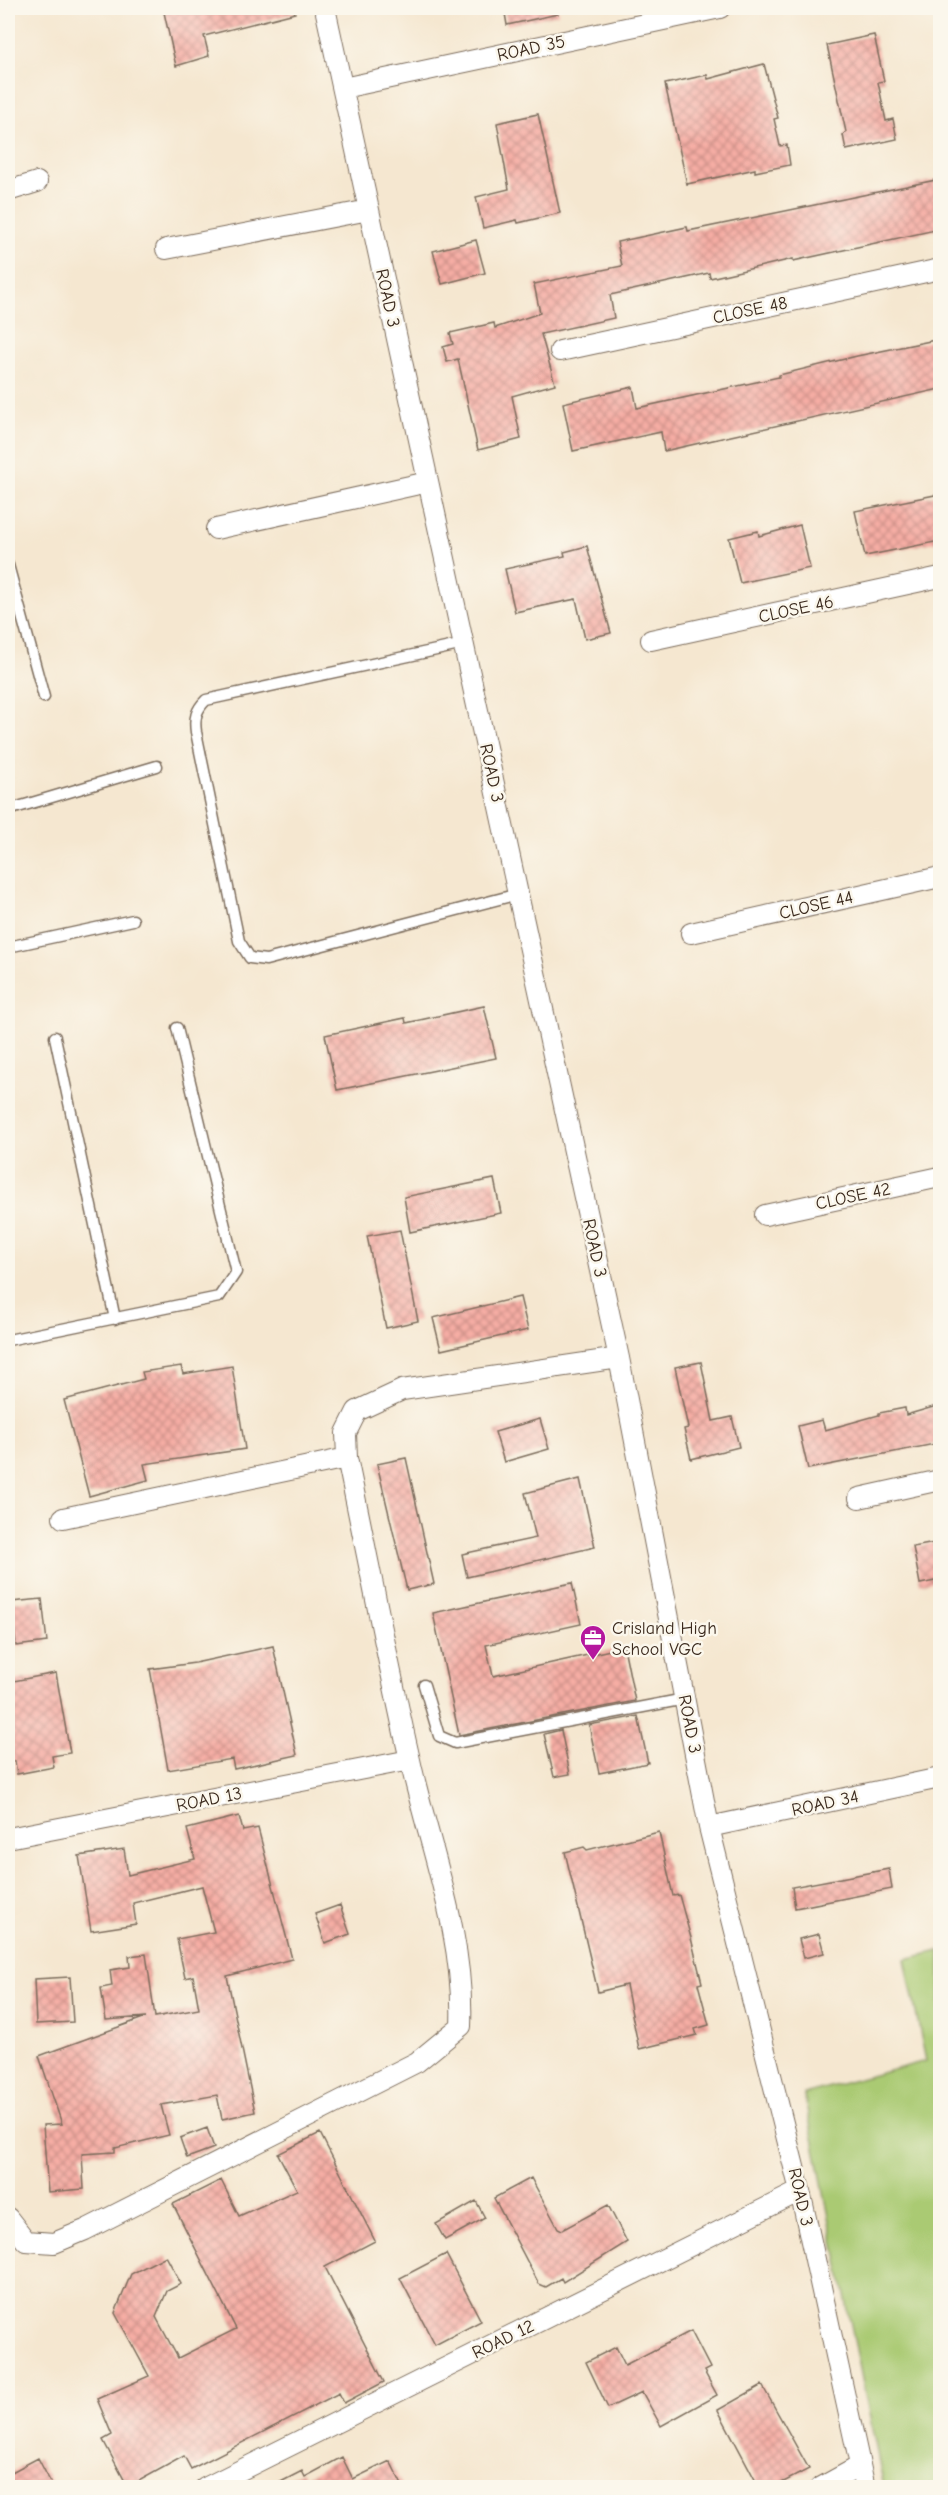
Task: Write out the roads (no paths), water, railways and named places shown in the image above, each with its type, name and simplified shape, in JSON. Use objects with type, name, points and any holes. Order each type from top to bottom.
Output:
[{"type":"street","name":"ROAD 3","points":[[325,8],[619,1358],[709,1827],[800,2191],[865,2487]]},
{"type":"street","name":"ROAD 35","points":[[343,88],[720,8]]},
{"type":"street","points":[[8,192],[37,182]]},
{"type":"street","points":[[166,249],[369,210]]},
{"type":"street","name":"CLOSE 48","points":[[560,351],[940,269]]},
{"type":"street","points":[[216,529],[428,482]]},
{"type":"street","name":"CLOSE 46","points":[[651,640],[940,577]]},
{"type":"street","name":"CLOSE 44","points":[[691,933],[940,878]]},
{"type":"street","name":"CLOSE 42","points":[[765,1215],[940,1177]]},
{"type":"street","points":[[8,2218],[26,2241],[54,2243],[85,2230],[417,2062],[461,2026],[462,1994],[456,1944],[410,1760],[347,1458],[346,1432],[357,1411],[402,1390],[619,1358]]},
{"type":"street","points":[[63,1518],[347,1458]]},
{"type":"street","points":[[859,1498],[940,1480]]},
{"type":"street","name":"ROAD 13","points":[[8,1838],[410,1760]]},
{"type":"street","name":"ROAD 34","points":[[709,1827],[940,1778]]},
{"type":"street","name":"ROAD 12","points":[[205,2487],[800,2191]]},
{"type":"street","points":[[820,2487],[860,2466]]},
{"type":"lane","points":[[8,565],[44,697]]},
{"type":"lane","points":[[464,644],[206,700],[200,706],[195,719],[196,732],[239,940],[250,957],[266,960],[518,894]]},
{"type":"lane","points":[[8,810],[156,766]]},
{"type":"lane","points":[[8,947],[133,920]]},
{"type":"lane","points":[[8,1340],[219,1297],[236,1272],[177,1028]]},
{"type":"lane","points":[[55,1038],[115,1319]]},
{"type":"lane","points":[[424,1685],[440,1736],[448,1742],[685,1699]]},
{"type":"place","name":"Crisland High School VGC","points":[[593,1661]]}]
